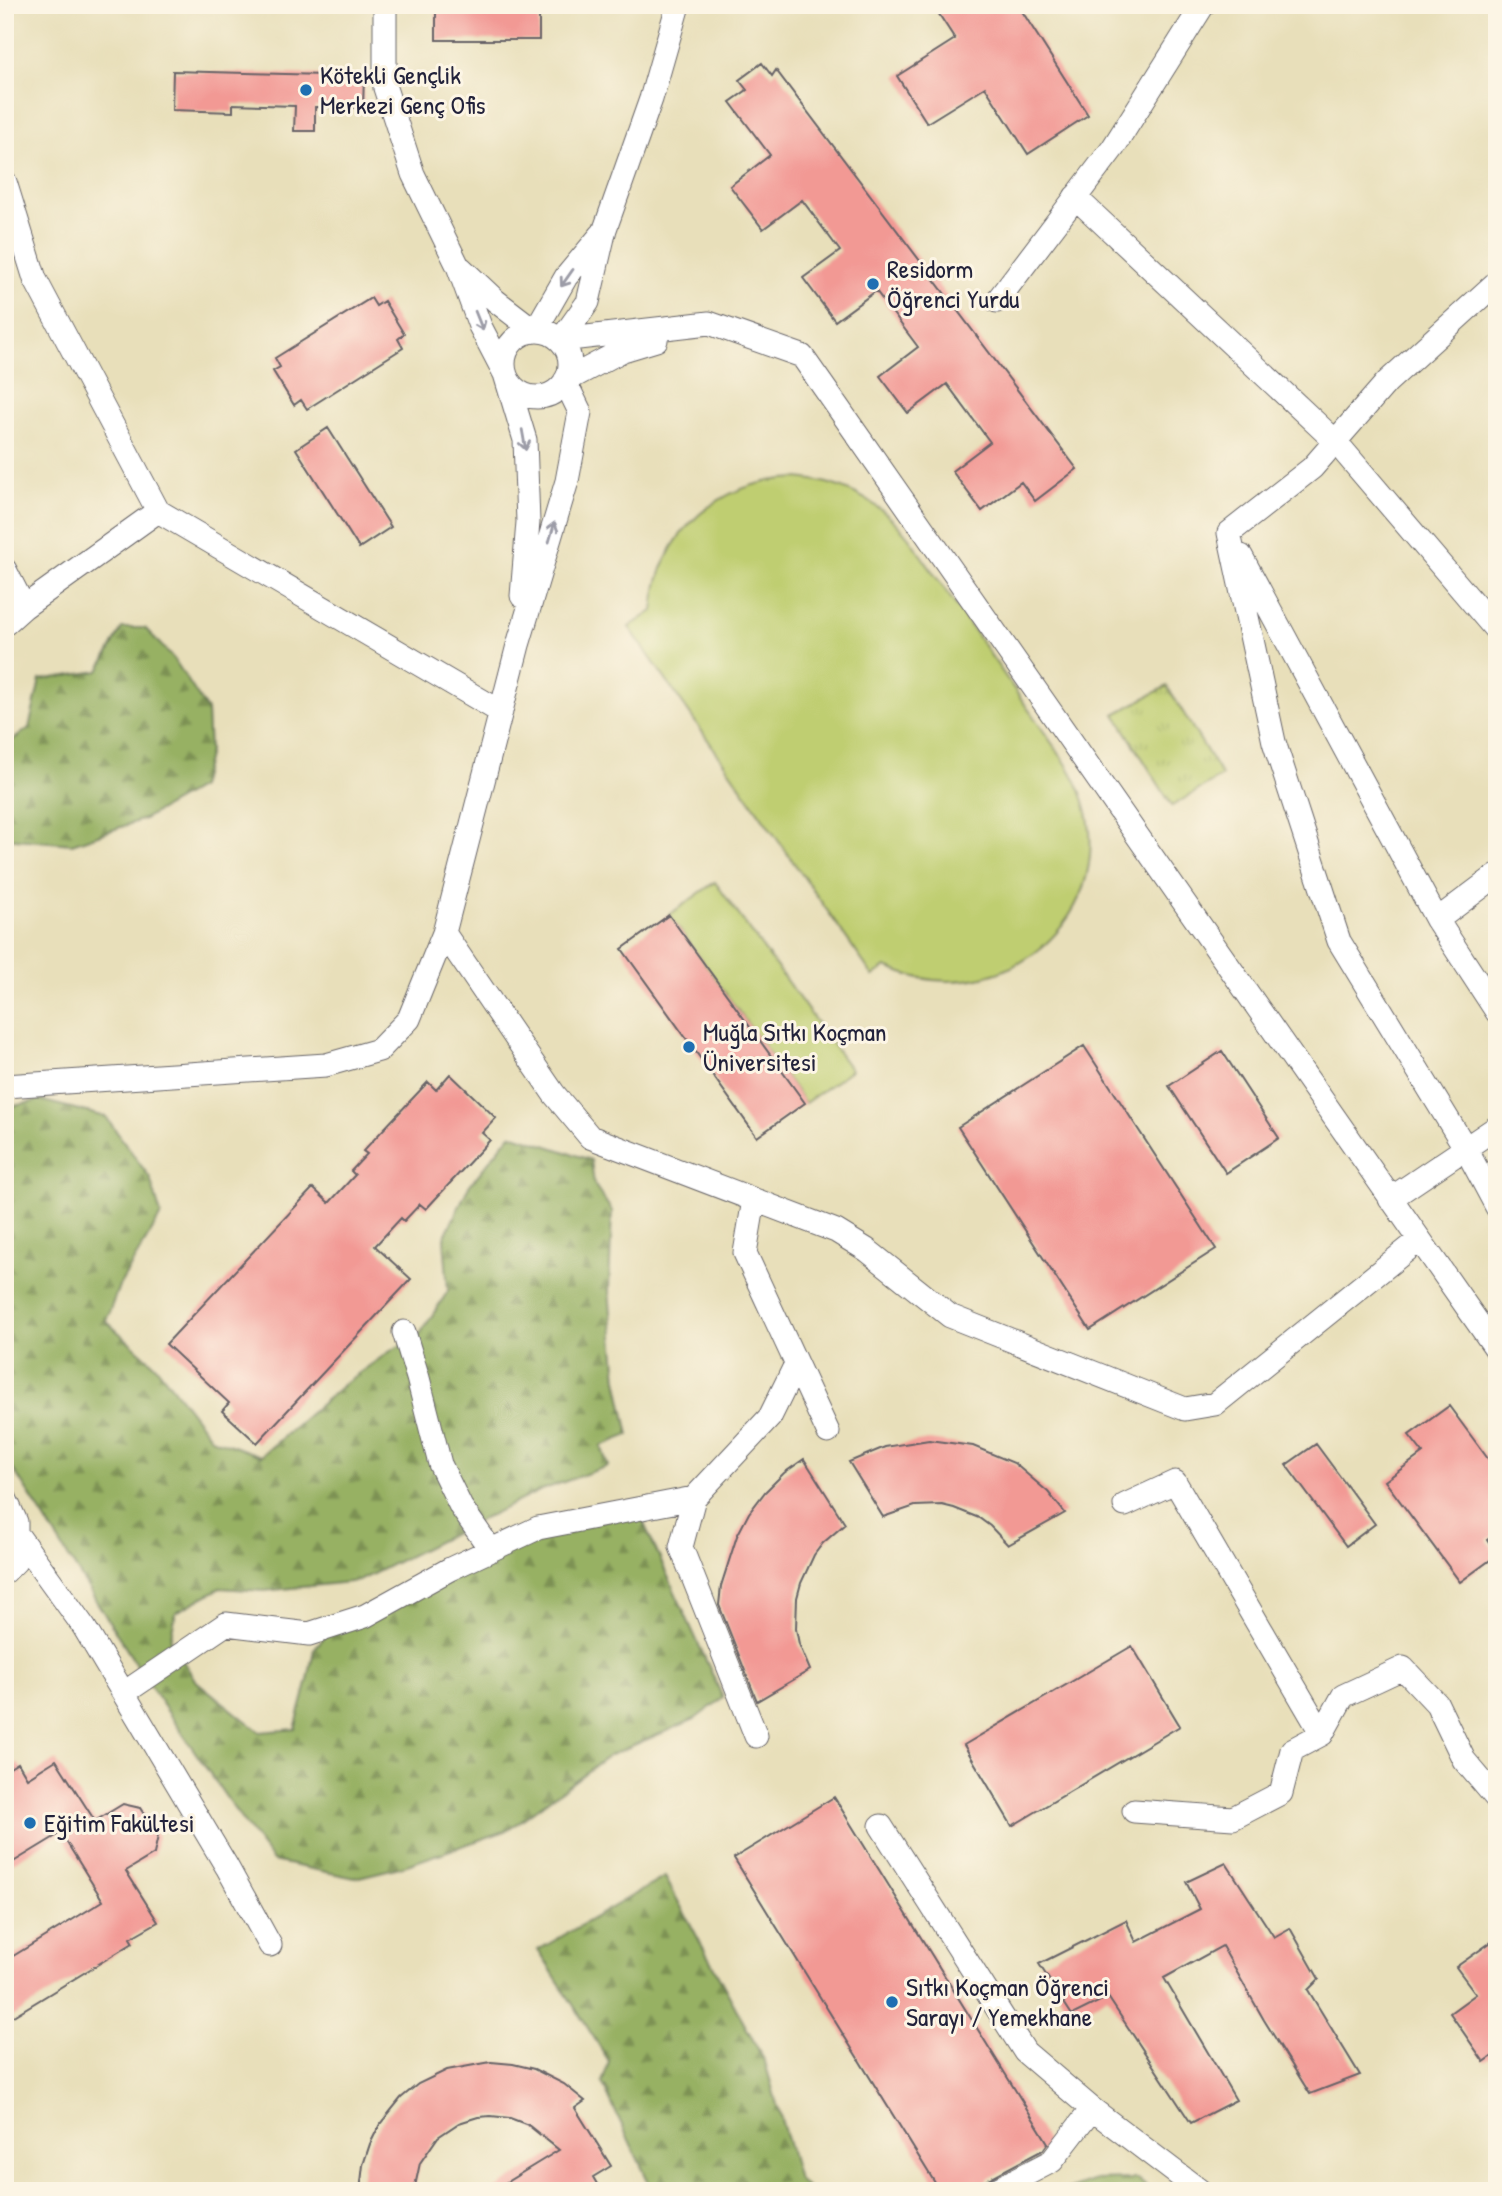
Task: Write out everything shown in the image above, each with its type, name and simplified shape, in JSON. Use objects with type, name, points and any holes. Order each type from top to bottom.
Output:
[{"type":"street","points":[[385,5],[385,88],[413,174],[458,266],[480,327],[505,374],[518,391],[538,397],[558,389],[565,381],[623,350],[709,323]]},
{"type":"street","points":[[561,340],[588,302],[605,229],[651,99],[678,5]]},
{"type":"street","points":[[997,301],[1113,148],[1203,5]]},
{"type":"street","points":[[5,183],[35,279],[158,511],[501,712]]},
{"type":"street","points":[[1075,197],[1335,441],[1497,631]]},
{"type":"street","points":[[535,331],[566,277],[605,229]]},
{"type":"street","points":[[458,266],[496,301],[535,331]]},
{"type":"street","points":[[1229,533],[1312,468],[1387,382],[1497,282]]},
{"type":"street","points":[[561,340],[709,323],[802,356],[1497,1350]]},
{"type":"street","points":[[5,1086],[326,1065],[379,1050],[409,1019],[444,933],[518,645],[567,481],[580,412],[565,381],[570,360],[567,349],[561,340],[552,334],[535,331],[519,335],[511,342],[503,363],[525,440],[528,522],[518,645]]},
{"type":"street","points":[[5,624],[24,607],[158,511]]},
{"type":"street","points":[[1229,533],[1437,920],[1497,1012]]},
{"type":"street","points":[[1229,533],[1273,742],[1339,941],[1466,1149],[1497,1207]]},
{"type":"street","points":[[5,570],[24,607]]},
{"type":"street","points":[[1437,920],[1497,874]]},
{"type":"street","points":[[444,933],[554,1094],[590,1138],[836,1231],[867,1250],[950,1316],[1185,1409],[1215,1404],[1419,1241]]},
{"type":"street","points":[[1390,1199],[1497,1127]]},
{"type":"street","points":[[754,1200],[745,1253],[828,1432]]},
{"type":"street","points":[[404,1332],[440,1464],[461,1507],[491,1550]]},
{"type":"street","points":[[755,1735],[681,1547],[694,1498],[770,1417],[796,1364]]},
{"type":"street","points":[[1125,1505],[1175,1482],[1322,1734]]},
{"type":"street","points":[[124,1693],[226,1624],[309,1634],[365,1616],[450,1569],[538,1528],[694,1498]]},
{"type":"street","points":[[5,1572],[16,1561],[16,1522],[7,1505]]},
{"type":"street","points":[[16,1533],[85,1627],[228,1867],[270,1945]]},
{"type":"street","points":[[1134,1811],[1233,1818],[1280,1793],[1292,1750],[1322,1734],[1343,1696],[1403,1668],[1437,1704],[1464,1760],[1497,1799]]},
{"type":"street","points":[[881,1826],[1025,2052],[1092,2109],[1200,2191]]},
{"type":"street","points":[[994,2191],[1052,2161],[1092,2109]]},
{"type":"green space","points":[[798,478],[846,489],[873,504],[898,525],[1065,762],[1086,809],[1090,855],[1079,897],[1056,933],[1023,961],[982,977],[935,980],[886,967],[873,976],[629,627],[653,611],[658,582],[667,557],[681,534],[698,515],[743,488]]},
{"type":"green space","points":[[122,628],[145,628],[174,659],[207,710],[209,751],[200,787],[144,819],[72,844],[5,838],[5,746],[29,728],[40,680],[99,671]]},
{"type":"green space","points":[[1167,686],[1222,776],[1172,806],[1115,714]]},
{"type":"green space","points":[[715,882],[851,1070],[805,1103],[669,915]]},
{"type":"green space","points":[[40,1100],[106,1117],[150,1178],[161,1215],[119,1286],[106,1321],[155,1365],[211,1438],[261,1456],[345,1383],[420,1334],[448,1291],[444,1238],[469,1186],[511,1134],[591,1160],[594,1184],[612,1211],[609,1290],[617,1379],[629,1435],[601,1446],[608,1466],[539,1491],[359,1581],[264,1591],[220,1588],[176,1612],[170,1640],[195,1680],[260,1732],[295,1729],[314,1649],[342,1616],[508,1550],[611,1518],[641,1517],[723,1698],[695,1719],[608,1756],[508,1830],[404,1866],[355,1878],[273,1861],[146,1680],[5,1456],[5,1108]]},
{"type":"green space","points":[[665,1877],[765,2062],[798,2179],[809,2191],[653,2191],[602,2083],[609,2061],[538,1950]]},
{"type":"green space","points":[[1137,2179],[1152,2191],[1065,2191],[1095,2180]]},
{"type":"building","points":[[436,5],[539,5],[539,40],[436,40]]},
{"type":"building","points":[[933,5],[1018,5],[1088,115],[1028,154],[985,87],[927,123],[897,76],[955,39]]},
{"type":"building","name":"Residorm Öğrenci Yurdu","points":[[762,63],[772,76],[776,70],[1077,469],[1035,501],[1021,482],[982,511],[952,471],[990,442],[947,384],[908,413],[880,376],[918,347],[876,291],[835,321],[803,278],[840,251],[802,200],[763,229],[730,186],[770,155],[730,102],[747,90],[739,80]]},
{"type":"building","points":[[173,71],[364,76],[363,108],[315,107],[315,131],[294,131],[295,106],[233,104],[233,112],[172,110]]},
{"type":"building","points":[[371,298],[376,306],[384,301],[404,334],[398,339],[403,348],[307,409],[301,400],[294,405],[273,371],[280,367],[275,358]]},
{"type":"building","points":[[328,428],[391,527],[359,548],[296,449]]},
{"type":"building","points":[[669,915],[805,1103],[757,1137],[622,949]]},
{"type":"building","points":[[1084,1046],[1216,1249],[1090,1330],[958,1127]]},
{"type":"building","points":[[1222,1051],[1279,1138],[1226,1173],[1169,1086]]},
{"type":"building","points":[[450,1074],[496,1118],[482,1133],[490,1140],[426,1209],[420,1204],[404,1221],[401,1218],[375,1246],[411,1279],[257,1443],[222,1411],[229,1403],[166,1344],[313,1188],[329,1203],[355,1175],[351,1171],[367,1154],[363,1151],[428,1082],[436,1090]]},
{"type":"building","points":[[1449,1406],[1497,1471],[1497,1533],[1487,1540],[1497,1555],[1460,1582],[1385,1481],[1423,1453],[1409,1435]]},
{"type":"building","points":[[929,1440],[973,1446],[1014,1463],[1048,1492],[1065,1513],[1008,1545],[979,1518],[942,1505],[915,1506],[883,1517],[849,1462],[885,1447]]},
{"type":"building","points":[[1316,1444],[1375,1524],[1346,1546],[1286,1465]]},
{"type":"building","points":[[804,1459],[845,1524],[823,1543],[814,1555],[797,1598],[796,1629],[810,1670],[757,1701],[719,1605],[721,1586],[737,1536],[749,1513],[784,1473]]},
{"type":"building","points":[[1132,1646],[1180,1726],[1012,1826],[964,1745]]},
{"type":"building","points":[[56,1760],[95,1821],[123,1804],[140,1808],[158,1836],[154,1854],[126,1871],[158,1922],[130,1938],[133,1943],[5,2021],[5,1961],[103,1901],[61,1833],[5,1867],[5,1771],[18,1763],[27,1778]]},
{"type":"building","name":"Sıtkı Koçman Öğrenci Sarayı / Yemekhane","points":[[834,1797],[1048,2143],[1043,2150],[988,2179],[978,2191],[940,2191],[734,1858]]},
{"type":"building","points":[[1226,1863],[1274,1937],[1290,1928],[1319,1979],[1308,1990],[1360,2075],[1310,2094],[1222,1946],[1164,1978],[1236,2100],[1191,2123],[1108,1997],[1072,2015],[1039,1964],[1126,1920],[1136,1942],[1200,1909],[1186,1882]]},
{"type":"building","points":[[1497,1938],[1497,2053],[1484,2062],[1450,2013],[1476,1994],[1456,1967]]},
{"type":"building","points":[[491,2062],[534,2069],[564,2084],[585,2101],[575,2108],[611,2166],[593,2177],[601,2191],[492,2191],[559,2150],[528,2125],[510,2118],[491,2116],[459,2123],[438,2137],[420,2163],[414,2191],[360,2191],[363,2165],[370,2144],[380,2124],[401,2098],[418,2084],[447,2070]]},
{"type":"place","name":"Kötekli Gençlik Merkezi Genç Ofis","points":[[306,90]]},
{"type":"place","name":"Residorm Öğrenci Yurdu","points":[[873,284]]},
{"type":"place","name":"Muğla Sıtkı Koçman Üniversitesi","points":[[689,1047]]},
{"type":"place","name":"Eğitim Fakültesi","points":[[30,1823]]},
{"type":"place","name":"Sıtkı Koçman Öğrenci Sarayı / Yemekhane","points":[[892,2002]]}]
